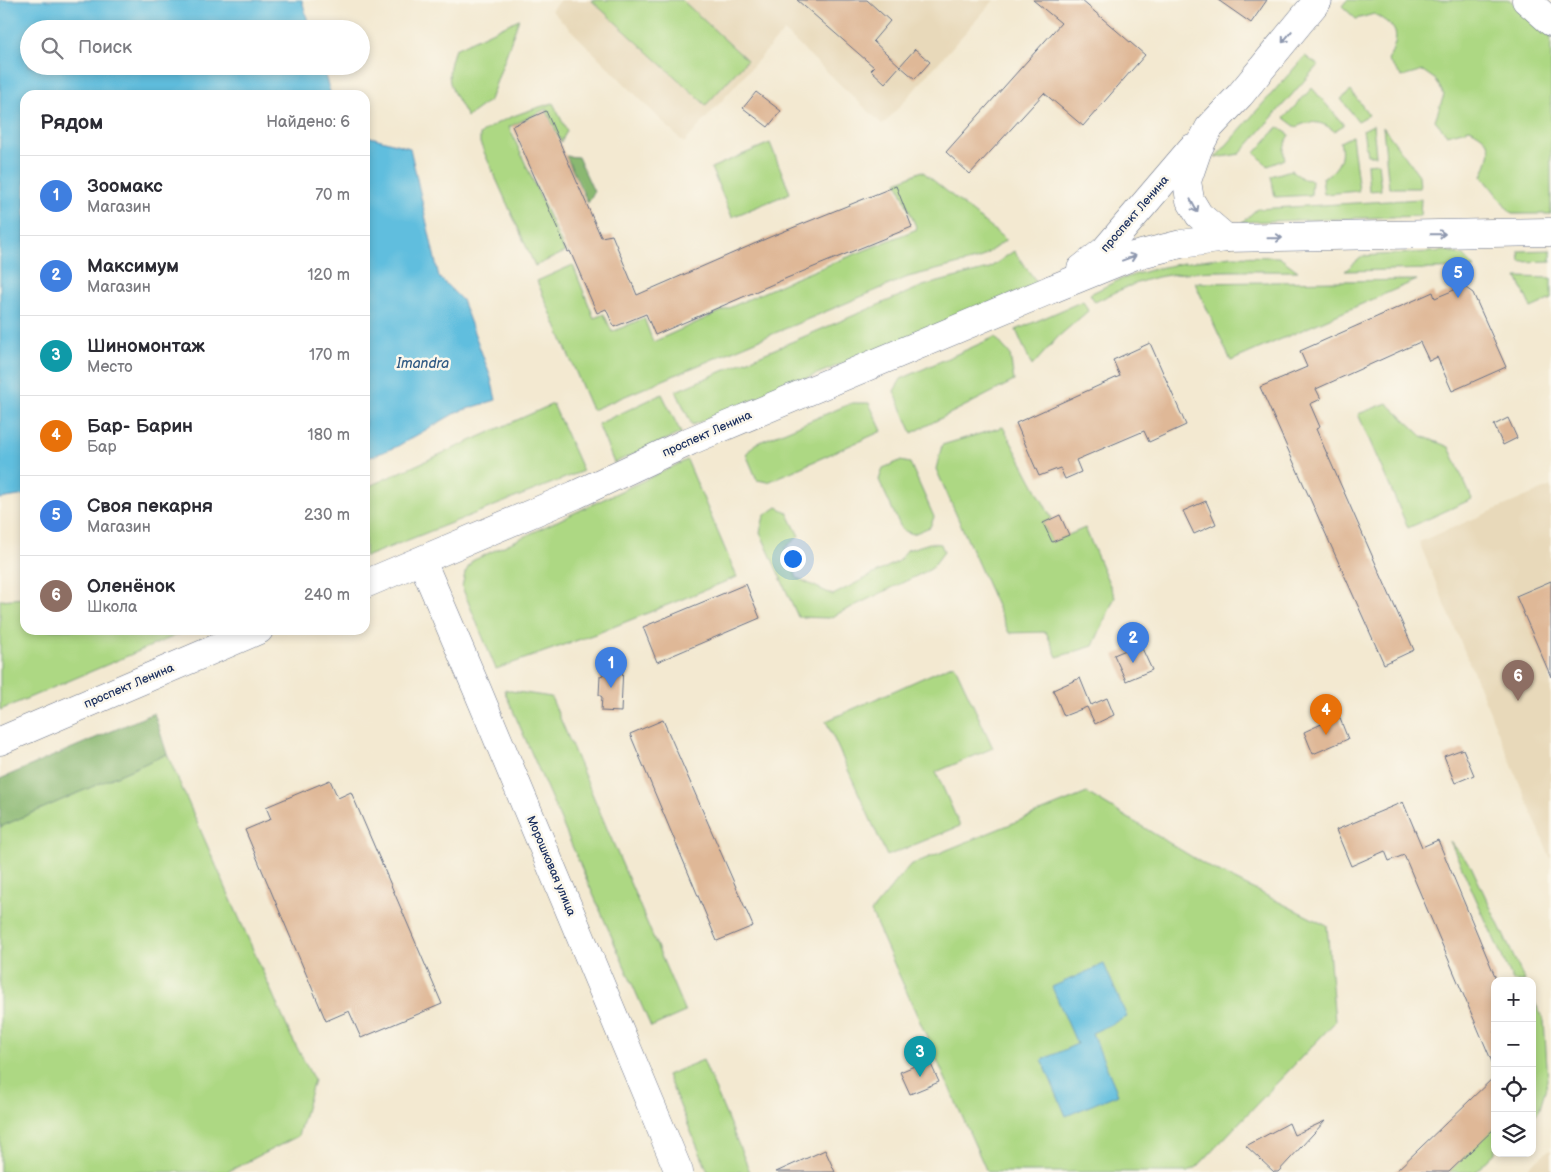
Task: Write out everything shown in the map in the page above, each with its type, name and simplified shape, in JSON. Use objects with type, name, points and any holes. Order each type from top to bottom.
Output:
[{"type":"main road","points":[[1226,238],[1199,215],[1190,200],[1187,181],[1198,149],[1209,128],[1240,95],[1318,0]]},
{"type":"main road","points":[[1526,0],[1551,22]]},
{"type":"main road","name":"проспект Ленина","points":[[1052,289],[1105,250],[1209,128]]},
{"type":"main road","name":"проспект Ленина","points":[[370,582],[575,495],[690,441],[1133,256],[1182,244],[1226,238],[1551,232]]},
{"type":"main road","name":"Морошковая улица","points":[[422,561],[679,1172]]},
{"type":"main road","name":"проспект Ленина","points":[[0,741],[247,635]]},
{"type":"shaded area","points":[[560,0],[994,0],[883,125],[784,31],[684,143],[551,10]]},
{"type":"shaded area","points":[[1551,486],[1551,859],[1419,542]]},
{"type":"shaded area","points":[[1551,1150],[1551,1172],[1523,1172],[1545,1153]]},
{"type":"green space","points":[[591,0],[682,0],[747,60],[706,105]]},
{"type":"green space","points":[[1347,0],[1510,0],[1551,36],[1551,214],[1512,214],[1482,176],[1488,160],[1490,148],[1488,143],[1470,129],[1447,135],[1435,120],[1444,95],[1436,80],[1423,71],[1402,77],[1388,61],[1396,38],[1393,28],[1374,14],[1356,19],[1342,6]]},
{"type":"green space","points":[[519,19],[490,100],[467,117],[450,85],[451,60],[455,49]]},
{"type":"green space","points":[[1305,56],[1318,65],[1240,154],[1215,158]]},
{"type":"green space","points":[[1312,88],[1344,125],[1334,131],[1320,123],[1306,123],[1296,127],[1284,118]]},
{"type":"green space","points":[[1351,91],[1369,115],[1358,121],[1341,99]]},
{"type":"green space","points":[[553,103],[567,131],[561,142],[546,109],[509,127],[565,252],[535,266],[480,143],[480,135],[504,120]]},
{"type":"green space","points":[[1373,125],[1376,155],[1367,155],[1363,130]]},
{"type":"green space","points":[[1278,127],[1290,135],[1284,147],[1285,159],[1268,166],[1255,153]]},
{"type":"green space","points":[[1383,127],[1419,175],[1420,188],[1389,188]]},
{"type":"green space","points":[[1352,136],[1359,191],[1324,194],[1322,179],[1332,172],[1338,164],[1341,153],[1340,142]]},
{"type":"green space","points":[[770,143],[790,193],[732,217],[711,168]]},
{"type":"green space","points":[[566,156],[578,157],[594,192],[588,203]]},
{"type":"green space","points":[[1378,163],[1381,190],[1369,191],[1367,164]]},
{"type":"green space","points":[[1291,170],[1303,179],[1312,180],[1311,195],[1275,197],[1271,176]]},
{"type":"green space","points":[[922,171],[1006,240],[979,259],[908,277],[592,410],[537,281],[573,265],[594,318],[604,314],[612,332],[644,318],[653,342],[791,280],[917,229],[897,182]]},
{"type":"green space","points":[[1421,199],[1420,216],[1242,222],[1257,209]]},
{"type":"green space","points":[[1551,250],[1551,261],[1520,262],[1519,251]]},
{"type":"green space","points":[[1014,251],[1038,284],[692,425],[676,391],[923,286],[988,269]]},
{"type":"green space","points":[[1447,251],[1464,256],[1475,268],[1345,271],[1363,256]]},
{"type":"green space","points":[[1231,256],[1279,257],[1298,271],[1213,271],[1180,274],[1145,280],[1095,302],[1090,294],[1135,274],[1162,267]]},
{"type":"green space","points":[[1517,277],[1551,278],[1551,299],[1531,308]]},
{"type":"green space","points":[[1417,280],[1231,361],[1195,283]]},
{"type":"green space","points":[[1083,301],[1088,311],[1058,337],[1032,366],[1016,330]]},
{"type":"green space","points":[[995,337],[1010,354],[1014,381],[912,433],[894,391],[901,379]]},
{"type":"green space","points":[[662,394],[681,433],[614,463],[598,424]]},
{"type":"green space","points":[[852,403],[869,403],[882,431],[768,482],[757,480],[746,454],[755,444]]},
{"type":"green space","points":[[1387,403],[1422,436],[1449,447],[1472,499],[1408,528],[1358,414]]},
{"type":"green space","points":[[553,404],[583,471],[370,555],[370,486]]},
{"type":"green space","points":[[1003,427],[1052,519],[1043,523],[1052,542],[1085,528],[1115,597],[1093,646],[1057,657],[1046,632],[1009,633],[936,469],[942,445]]},
{"type":"green space","points":[[687,460],[737,577],[598,633],[496,669],[462,587],[465,573],[472,561]]},
{"type":"green space","points":[[900,461],[910,463],[934,517],[930,527],[913,534],[902,530],[879,480],[883,468]]},
{"type":"green space","points":[[777,507],[787,512],[799,536],[785,548],[797,578],[833,595],[899,561],[907,550],[930,543],[941,544],[944,552],[931,569],[829,618],[798,617],[760,532],[764,516]]},
{"type":"green space","points":[[20,598],[20,635],[177,635],[0,710],[0,600]]},
{"type":"green space","points":[[954,664],[993,748],[936,772],[960,826],[887,856],[826,721]]},
{"type":"green space","points":[[504,690],[551,697],[685,1012],[651,1027]]},
{"type":"green space","points":[[154,713],[167,754],[0,827],[0,779]]},
{"type":"green space","points":[[167,754],[291,1036],[314,1080],[298,1136],[227,1172],[0,1172],[0,827]]},
{"type":"green space","points":[[1087,793],[1207,866],[1327,926],[1335,1022],[1197,1167],[1188,1172],[987,1172],[871,912],[910,865]]},
{"type":"green space","points":[[1450,841],[1471,866],[1523,977],[1511,977]]},
{"type":"green space","points":[[1536,1005],[1544,1021],[1548,1080],[1539,1111],[1536,1114]]},
{"type":"green space","points":[[703,1060],[750,1172],[708,1172],[667,1075]]},
{"type":"green space","points":[[1491,1130],[1491,1157],[1475,1172],[1449,1172]]},
{"type":"water","points":[[0,0],[302,0],[308,20],[20,20],[20,75],[325,75],[329,90],[20,90],[20,496],[0,499]]},
{"type":"water","name":"Imandra","points":[[370,137],[410,148],[439,277],[462,300],[491,378],[496,400],[457,412],[396,447],[370,457]]},
{"type":"water","points":[[1104,964],[1127,1017],[1092,1033],[1118,1094],[1066,1116],[1042,1060],[1077,1044],[1052,987]]},
{"type":"building","points":[[797,0],[867,0],[890,21],[873,41],[900,66],[885,83],[871,70],[874,67]]},
{"type":"building","points":[[1033,0],[1081,0],[1145,55],[1083,126],[1044,93],[970,174],[946,152],[1061,23]]},
{"type":"building","points":[[1218,0],[1267,0],[1251,23]]},
{"type":"building","points":[[915,49],[930,62],[915,79],[900,66]]},
{"type":"building","points":[[756,92],[781,111],[768,127],[743,108]]},
{"type":"building","points":[[546,111],[601,237],[612,235],[637,295],[770,237],[896,186],[912,227],[655,335],[646,314],[614,327],[606,309],[597,313],[512,126]]},
{"type":"building","points":[[1459,288],[1466,288],[1473,293],[1506,367],[1452,391],[1437,357],[1429,361],[1420,342],[1316,389],[1321,399],[1310,404],[1320,427],[1316,429],[1414,650],[1384,664],[1260,387],[1307,367],[1300,351],[1433,292],[1435,298]]},
{"type":"building","points":[[1150,343],[1186,425],[1149,442],[1144,431],[1076,460],[1081,472],[1065,479],[1060,468],[1039,476],[1016,423],[1120,376],[1113,360]]},
{"type":"building","points":[[1508,418],[1517,438],[1503,445],[1494,425]]},
{"type":"building","points":[[1206,501],[1216,524],[1194,534],[1183,511]]},
{"type":"building","points":[[1060,515],[1069,535],[1052,542],[1043,523]]},
{"type":"building","points":[[1551,581],[1551,677],[1516,596]]},
{"type":"building","points":[[746,584],[760,618],[657,662],[643,627]]},
{"type":"building","points":[[1140,644],[1152,670],[1126,681],[1114,655]]},
{"type":"building","points":[[603,664],[623,665],[621,712],[601,711],[602,697],[599,695]]},
{"type":"building","points":[[1080,678],[1091,705],[1107,698],[1114,715],[1095,724],[1087,707],[1064,716],[1053,690]]},
{"type":"building","points":[[1339,716],[1348,739],[1313,754],[1304,732]]},
{"type":"building","points":[[663,720],[753,926],[717,941],[630,734]]},
{"type":"building","points":[[1463,749],[1474,775],[1455,783],[1444,756]]},
{"type":"building","points":[[330,780],[338,798],[351,792],[442,1004],[361,1038],[349,1011],[326,1021],[245,830],[271,819],[266,807]]},
{"type":"building","points":[[1403,802],[1422,847],[1438,840],[1495,976],[1491,977],[1491,1060],[1404,855],[1389,861],[1385,851],[1351,866],[1336,830]]},
{"type":"building","points":[[929,1060],[939,1082],[910,1094],[900,1072]]},
{"type":"building","points":[[1491,1080],[1491,1132],[1449,1172],[1395,1172]]},
{"type":"building","points":[[1325,1121],[1278,1172],[1274,1172],[1246,1146],[1289,1123],[1294,1135]]},
{"type":"building","points":[[825,1150],[835,1172],[776,1172]]},
{"type":"place","name":"Своя пекарня","points":[[1458,298]]},
{"type":"place","name":"Максимум","points":[[1133,663]]},
{"type":"place","name":"Зоомакс","points":[[611,688]]},
{"type":"place","name":"Оленёнок","points":[[1518,701]]},
{"type":"place","name":"Бар- Барин","points":[[1326,735]]},
{"type":"place","name":"Шиномонтаж","points":[[920,1077]]}]
